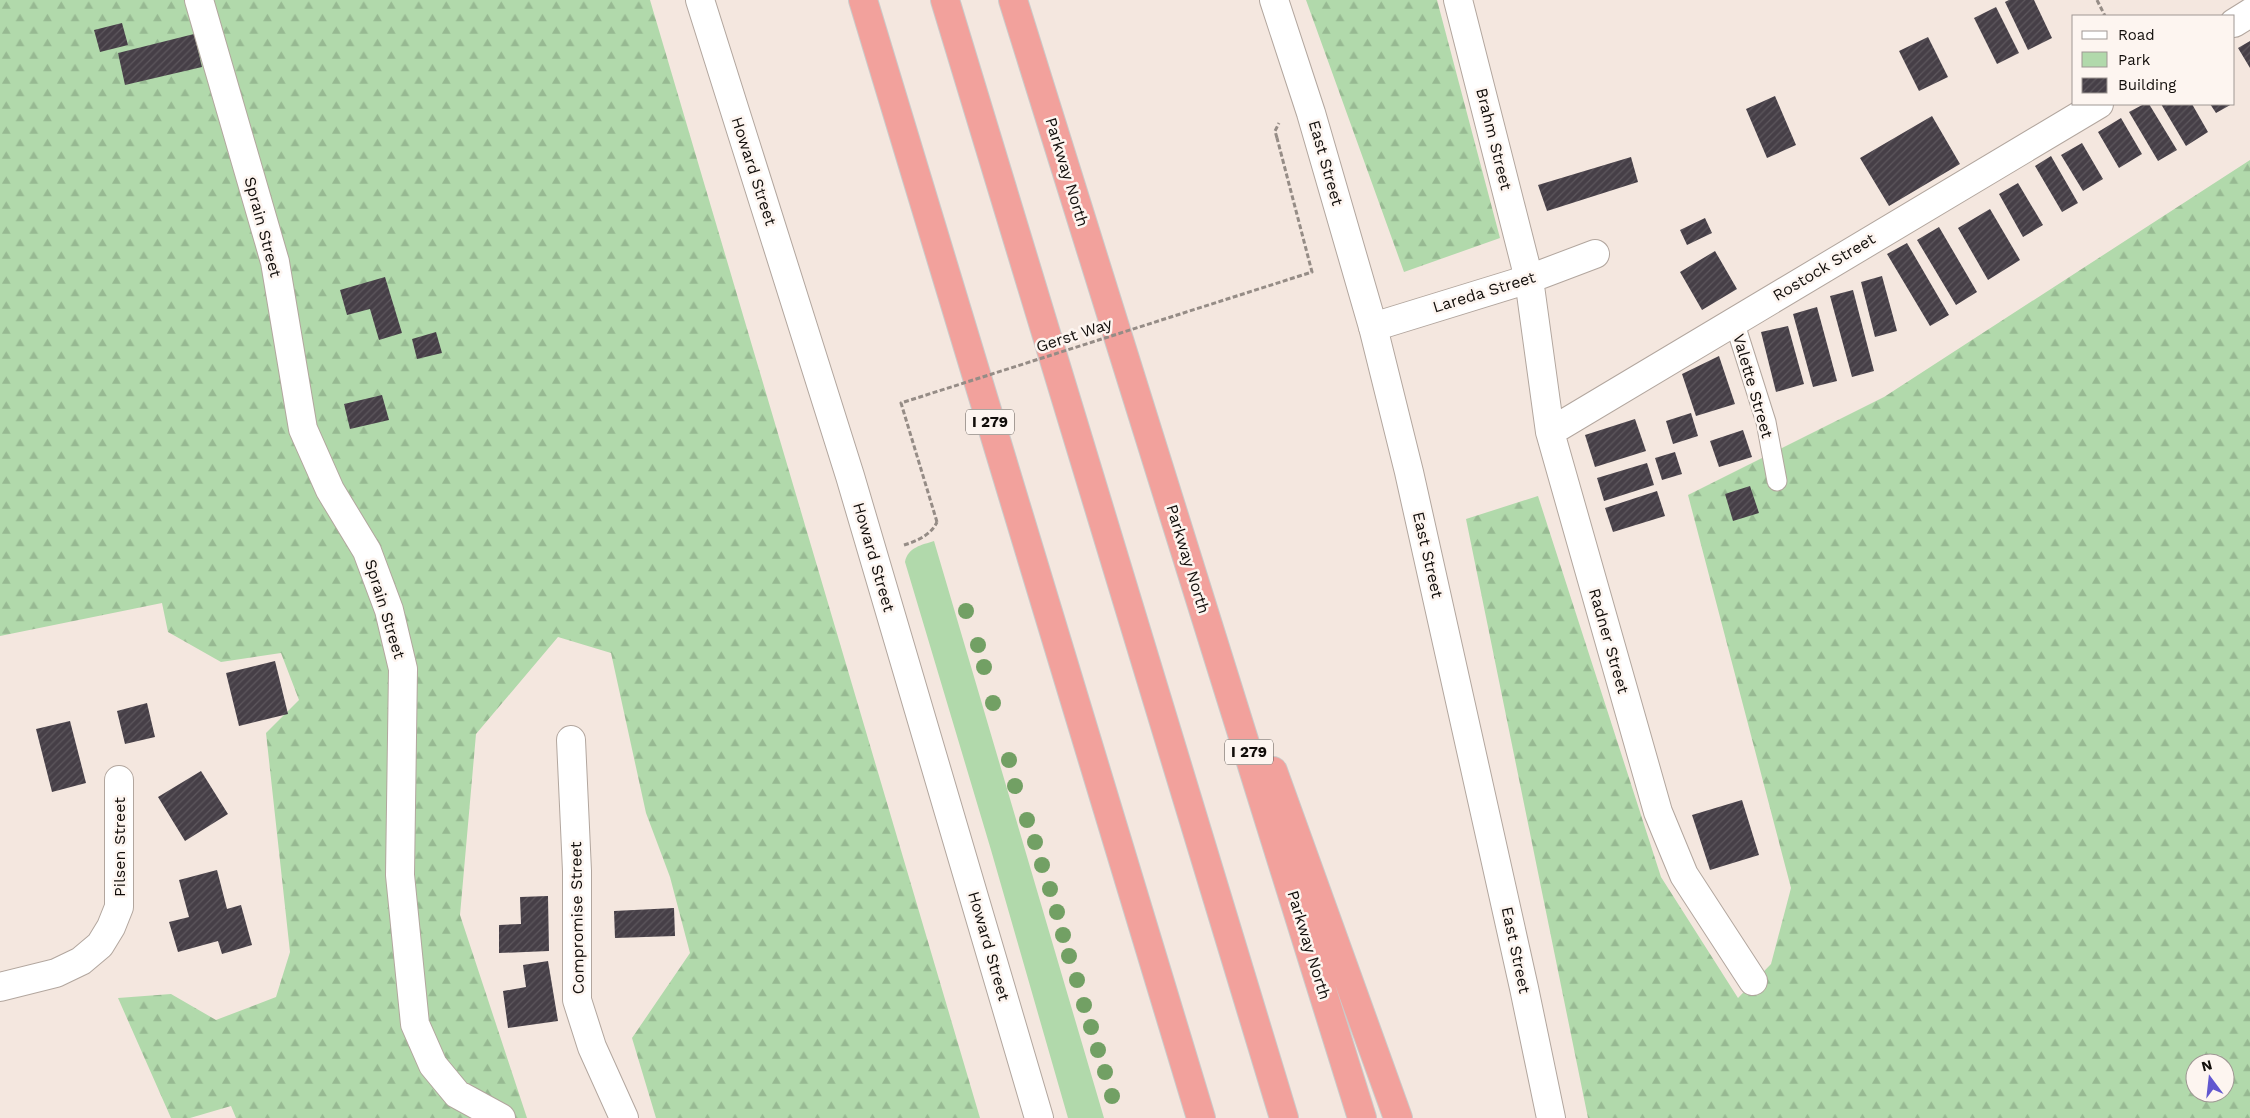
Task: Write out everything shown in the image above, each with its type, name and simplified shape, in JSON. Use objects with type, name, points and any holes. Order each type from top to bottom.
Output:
[{"type":"highway","name":"I 279","points":[[863,0],[1201,1118]]},
{"type":"highway","points":[[945,0],[1284,1118]]},
{"type":"highway","name":"Parkway North","points":[[1013,0],[1362,1118]]},
{"type":"highway","points":[[1134,386],[1398,1118]]},
{"type":"street","name":"Sprain Street","points":[[199,0],[275,262],[303,429],[330,490],[367,551],[389,610],[403,669],[400,875],[415,1024],[433,1065],[457,1094],[501,1118]]},
{"type":"street","name":"Howard Street","points":[[700,0],[874,556],[1039,1118]]},
{"type":"street","name":"East Street","points":[[1274,0],[1311,113],[1373,326],[1409,472],[1524,988],[1551,1118]]},
{"type":"street","name":"Brahm Street","points":[[1458,0],[1529,279]]},
{"type":"street","points":[[2235,22],[2250,13]]},
{"type":"street","name":"Rostock Street","points":[[1550,432],[2097,105]]},
{"type":"street","name":"Lareda Street","points":[[1373,326],[1529,279],[1595,254]]},
{"type":"street","name":"Radner Street","points":[[1529,279],[1550,432],[1658,812],[1684,875],[1753,981]]},
{"type":"street","name":"Compromise Street","points":[[571,740],[577,871],[577,1000],[592,1047],[624,1118]]},
{"type":"street","name":"Pilsen Street","points":[[0,987],[56,972],[81,961],[100,944],[111,927],[119,907],[119,780]]},
{"type":"lane","name":"Valette Street","points":[[1734,321],[1766,422],[1777,481]]},
{"type":"path","points":[[2097,0],[2104,15]]},
{"type":"path","name":"Gerst Way","points":[[874,556],[916,541],[933,529],[937,522],[901,403],[1312,272],[1277,138]]},
{"type":"green space","points":[[0,0],[650,0],[980,1118],[656,1118],[632,1038],[690,953],[670,877],[646,813],[611,653],[558,637],[476,734],[460,915],[527,1118],[236,1118],[231,1106],[190,1118],[171,1118],[118,998],[171,994],[216,1020],[276,997],[290,952],[266,733],[299,700],[281,653],[221,662],[168,632],[162,603],[0,636]]},
{"type":"green space","points":[[1306,0],[1437,0],[1500,238],[1404,272]]},
{"type":"green space","points":[[2250,160],[2250,1118],[1588,1118],[1466,519],[1538,496],[1661,877],[1738,998],[1771,964],[1791,888],[1688,495],[1884,397]]},
{"type":"green space","points":[[934,541],[1104,1118],[1068,1118],[991,850],[905,562],[912,550],[920,545]]},
{"type":"building","points":[[2009,0],[2034,0],[2052,38],[2028,50],[2005,2]]},
{"type":"building","points":[[1996,7],[2019,53],[1997,64],[1974,18]]},
{"type":"building","points":[[122,23],[128,45],[100,52],[94,30]]},
{"type":"building","points":[[194,34],[202,67],[125,85],[118,53]]},
{"type":"building","points":[[1928,37],[1948,77],[1919,91],[1899,51]]},
{"type":"building","points":[[2250,41],[2250,68],[2238,48]]},
{"type":"building","points":[[1775,96],[1796,145],[1767,158],[1746,109]]},
{"type":"building","points":[[2142,105],[2150,105],[2177,150],[2158,161],[2129,112]]},
{"type":"building","points":[[2162,105],[2193,105],[2208,132],[2186,146]]},
{"type":"building","points":[[2211,105],[2230,105],[2216,113]]},
{"type":"building","points":[[1932,116],[1960,164],[1889,206],[1860,158]]},
{"type":"building","points":[[2121,118],[2142,154],[2119,168],[2098,132]]},
{"type":"building","points":[[2082,143],[2103,179],[2083,191],[2061,155]]},
{"type":"building","points":[[2051,156],[2078,203],[2062,212],[2035,166]]},
{"type":"building","points":[[1631,157],[1638,182],[1547,211],[1538,185]]},
{"type":"building","points":[[2018,183],[2043,225],[2023,237],[1999,194]]},
{"type":"building","points":[[1990,209],[2020,260],[1988,280],[1958,228]]},
{"type":"building","points":[[1705,218],[1712,233],[1687,245],[1680,230]]},
{"type":"building","points":[[1939,227],[1977,292],[1956,305],[1917,240]]},
{"type":"building","points":[[1907,243],[1949,315],[1930,326],[1887,254]]},
{"type":"building","points":[[1715,251],[1737,289],[1702,310],[1680,272]]},
{"type":"building","points":[[1882,276],[1897,331],[1875,337],[1861,282]]},
{"type":"building","points":[[385,277],[402,333],[379,340],[370,309],[347,315],[340,290]]},
{"type":"building","points":[[1853,290],[1874,371],[1852,377],[1830,296]]},
{"type":"building","points":[[1817,307],[1837,381],[1813,387],[1793,314]]},
{"type":"building","points":[[1788,326],[1804,384],[1776,392],[1761,332]]},
{"type":"building","points":[[436,332],[442,353],[417,359],[412,339]]},
{"type":"building","points":[[1719,356],[1735,404],[1696,416],[1682,374]]},
{"type":"building","points":[[382,395],[389,420],[350,429],[344,404]]},
{"type":"building","points":[[1691,413],[1698,436],[1673,444],[1666,421]]},
{"type":"building","points":[[1635,419],[1646,451],[1595,467],[1585,435]]},
{"type":"building","points":[[1743,430],[1752,457],[1719,467],[1710,441]]},
{"type":"building","points":[[1675,452],[1682,474],[1662,480],[1655,458]]},
{"type":"building","points":[[1647,463],[1654,485],[1604,501],[1597,478]]},
{"type":"building","points":[[1750,486],[1759,513],[1733,521],[1725,494]]},
{"type":"building","points":[[1657,491],[1665,516],[1613,532],[1605,508]]},
{"type":"building","points":[[275,661],[288,714],[239,726],[226,673]]},
{"type":"building","points":[[147,703],[155,737],[125,744],[117,711]]},
{"type":"building","points":[[70,721],[86,783],[52,792],[36,729]]},
{"type":"building","points":[[201,771],[228,814],[185,841],[158,797]]},
{"type":"building","points":[[1742,800],[1759,855],[1710,870],[1692,815]]},
{"type":"building","points":[[217,870],[227,909],[241,905],[252,945],[222,954],[218,941],[178,952],[169,922],[189,917],[179,880]]},
{"type":"building","points":[[548,896],[549,951],[499,953],[499,925],[521,924],[520,897]]},
{"type":"building","points":[[674,908],[675,936],[615,938],[614,911]]},
{"type":"building","points":[[548,961],[558,1021],[508,1028],[503,991],[526,987],[523,965]]}]
